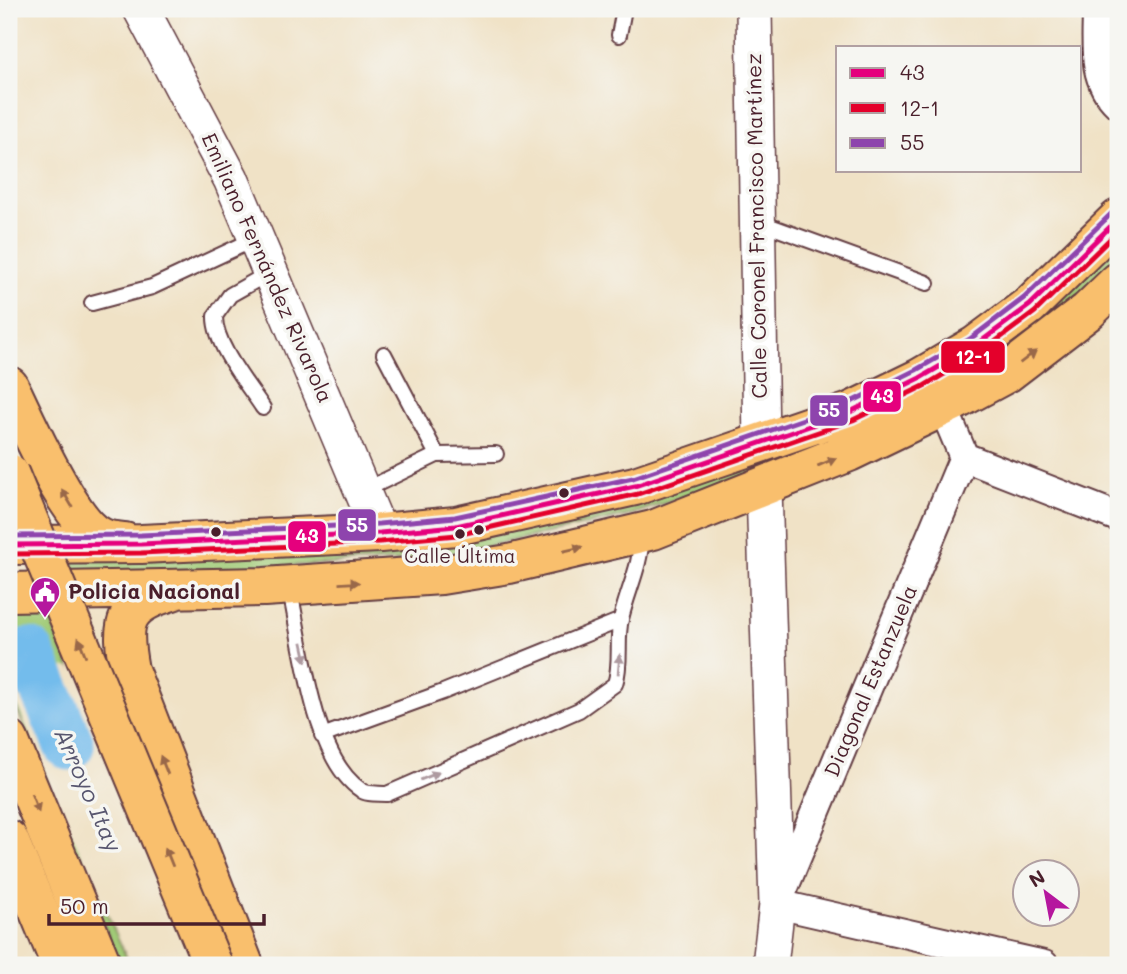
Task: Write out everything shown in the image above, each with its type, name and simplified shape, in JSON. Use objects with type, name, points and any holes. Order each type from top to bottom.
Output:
[{"type":"highway","points":[[9,545],[141,544],[380,533],[456,526],[553,507],[648,482],[850,412],[920,378],[975,346],[1030,304],[1118,219]]},
{"type":"highway","points":[[17,592],[289,585],[441,575],[565,551],[653,530],[849,453],[1007,373],[1088,311],[1118,282]]},
{"type":"highway","points":[[9,386],[68,501],[89,528],[103,538],[141,544]]},
{"type":"highway","points":[[9,473],[213,965]]},
{"type":"highway","points":[[183,588],[148,598],[132,610],[123,636],[129,670],[141,707],[244,965]]},
{"type":"highway","points":[[9,740],[102,965]]},
{"type":"highway","points":[[9,840],[61,965]]},
{"type":"street","name":"Emiliano Fernández Rivarola","points":[[141,9],[225,167],[365,490],[380,533]]},
{"type":"street","name":"Calle Coronel Francisco Martínez","points":[[754,9],[761,443]]},
{"type":"street","points":[[1097,9],[1097,65],[1103,85],[1118,104]]},
{"type":"street","points":[[943,407],[964,457],[1118,517]]},
{"type":"street","name":"Diagonal Estanzuela","points":[[777,904],[964,457]]},
{"type":"street","points":[[764,488],[777,904],[770,965]]},
{"type":"street","points":[[777,904],[1044,965]]},
{"type":"lane","points":[[619,35],[624,9]]},
{"type":"lane","points":[[757,221],[927,283]]},
{"type":"lane","points":[[92,303],[152,287],[256,238]]},
{"type":"lane","points":[[263,408],[224,346],[217,332],[215,317],[230,295],[271,272]]},
{"type":"lane","points":[[384,355],[437,455]]},
{"type":"lane","points":[[365,490],[437,455],[496,454]]},
{"type":"lane","points":[[289,585],[322,736],[339,770],[363,792],[387,794],[473,759],[579,710],[615,684],[621,620],[641,558],[642,531]]},
{"type":"lane","points":[[322,736],[443,692],[621,620]]},
{"type":"green space","points":[[1118,241],[1118,256],[1057,316],[982,369],[764,470],[763,456]]},
{"type":"green space","points":[[760,457],[761,471],[626,516],[456,553],[398,561],[77,575],[70,559],[198,557]]},
{"type":"green space","points":[[47,612],[70,667],[78,846],[130,965],[120,965],[9,689],[9,613]]},
{"type":"pier","points":[[65,667],[70,668],[195,965],[131,965],[51,788],[12,691]]},
{"type":"waterway","name":"Arroyo Itay","points":[[29,653],[69,745]]},
{"type":"transit line","name":"55","points":[[9,536],[141,535],[379,524],[455,517],[633,478],[847,404],[916,370],[970,339],[1024,298],[1112,213]]},
{"type":"transit line","name":"43","points":[[9,545],[141,544],[380,533],[456,526],[635,486],[850,412],[920,378],[975,346],[1030,305],[1118,219]]},
{"type":"transit line","name":"12-1","points":[[9,554],[141,553],[380,542],[457,535],[638,494],[853,420],[924,386],[980,353],[1035,312],[1118,231]]},
{"type":"place","name":"Calle Última","points":[[460,534]]},
{"type":"place","name":"Policia Nacional","points":[[45,619]]}]
